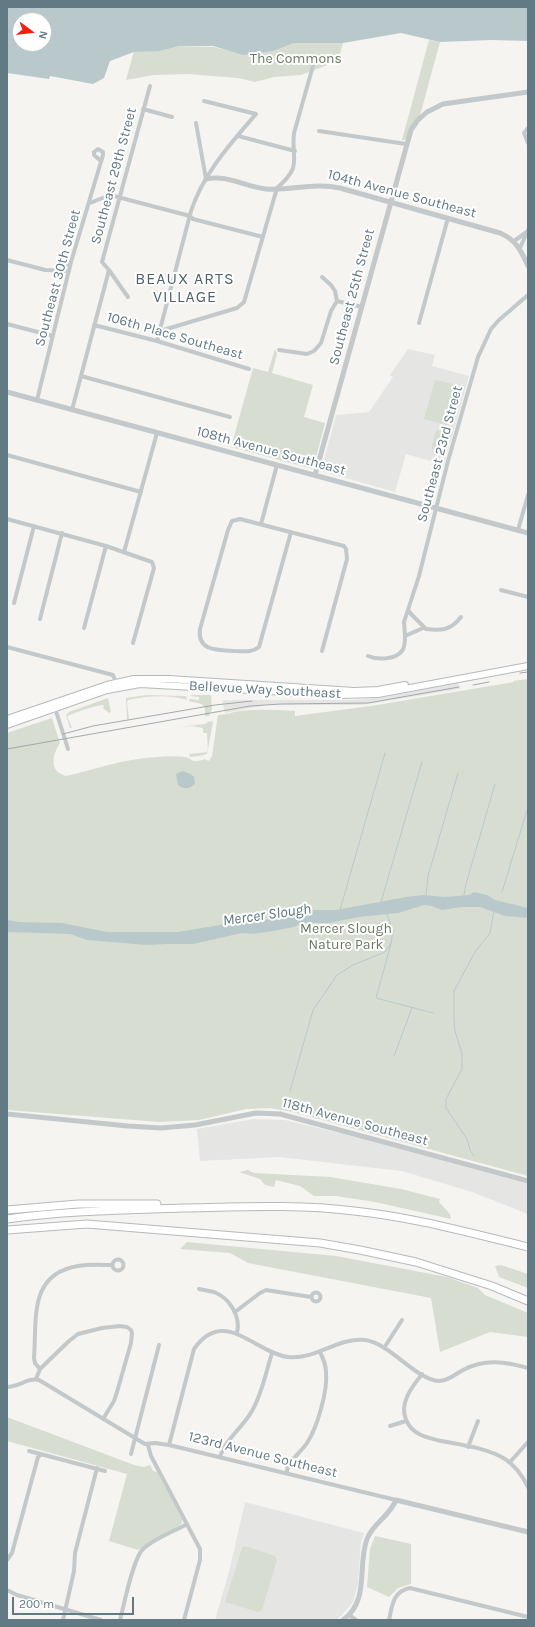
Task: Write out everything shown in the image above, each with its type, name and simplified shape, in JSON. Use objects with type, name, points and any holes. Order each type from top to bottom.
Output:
[{"type":"highway","points":[[7,1210],[101,1203],[227,1207],[300,1207],[355,1211],[398,1217],[528,1247]]},
{"type":"highway","points":[[7,1218],[86,1212],[227,1207]]},
{"type":"highway","points":[[7,1230],[87,1224],[320,1243],[422,1264],[492,1286],[528,1301]]},
{"type":"main road","name":"Bellevue Way Southeast","points":[[7,719],[54,706],[117,685],[150,678],[340,690],[370,690],[528,662]]},
{"type":"main road","name":"Bellevue Way Southeast","points":[[117,685],[152,683],[340,695],[378,694],[528,666]]},
{"type":"main road","points":[[217,688],[233,683]]},
{"type":"main road","name":"Bellevue Way Southeast","points":[[7,725],[54,706]]},
{"type":"street","points":[[160,331],[240,307],[244,302],[277,188],[287,179],[294,166],[294,138],[296,126],[313,66]]},
{"type":"street","name":"Southeast 29th Street","points":[[109,270],[102,262],[150,86]]},
{"type":"street","name":"Southeast 25th Street","points":[[315,475],[406,144],[413,126],[427,112],[443,104],[528,92]]},
{"type":"street","points":[[157,341],[190,216],[197,195],[206,179],[256,114],[204,101]]},
{"type":"street","points":[[143,109],[172,117]]},
{"type":"street","points":[[196,123],[206,179]]},
{"type":"street","points":[[528,128],[524,133],[528,143]]},
{"type":"street","points":[[319,131],[406,144]]},
{"type":"street","points":[[238,136],[294,151]]},
{"type":"street","name":"Southeast 30th Street","points":[[36,400],[71,262],[90,203],[101,161]]},
{"type":"street","name":"104th Avenue Southeast","points":[[206,179],[219,177],[266,188],[325,186],[448,218],[500,233],[514,240],[520,248],[528,266]]},
{"type":"street","points":[[90,203],[107,196],[119,197],[190,216],[193,219],[263,237]]},
{"type":"street","points":[[419,324],[448,218]]},
{"type":"street","points":[[514,240],[528,231]]},
{"type":"street","points":[[520,248],[528,231]]},
{"type":"street","points":[[7,260],[45,270],[69,271]]},
{"type":"street","points":[[60,270],[71,262]]},
{"type":"street","points":[[109,270],[128,297]]},
{"type":"street","points":[[72,410],[109,270]]},
{"type":"street","points":[[279,350],[303,355],[314,351],[321,343],[331,311],[337,301],[335,291],[322,277]]},
{"type":"street","name":"Southeast 23rd Street","points":[[368,656],[374,659],[385,658],[399,654],[404,647],[406,636],[404,622],[419,576],[448,461],[482,346],[491,329],[499,320],[528,295]]},
{"type":"street","points":[[337,301],[362,307]]},
{"type":"street","points":[[7,324],[53,336]]},
{"type":"street","name":"106th Place Southeast","points":[[94,325],[157,341],[249,369]]},
{"type":"street","points":[[81,376],[230,417]]},
{"type":"street","name":"108th Avenue Southeast","points":[[7,392],[528,533]]},
{"type":"street","points":[[124,552],[157,432]]},
{"type":"street","points":[[7,455],[141,492]]},
{"type":"street","points":[[261,524],[277,465]]},
{"type":"street","points":[[518,530],[528,495]]},
{"type":"street","points":[[7,519],[62,533],[150,560],[154,568],[133,643]]},
{"type":"street","points":[[291,532],[259,647],[252,651],[213,650],[207,647],[201,640],[200,630],[228,530],[234,519],[240,519],[261,524],[344,546],[347,551],[347,559],[322,651]]},
{"type":"street","points":[[14,603],[34,526]]},
{"type":"street","points":[[40,619],[62,533]]},
{"type":"street","points":[[84,628],[106,546]]},
{"type":"street","points":[[501,590],[528,597]]},
{"type":"street","points":[[408,610],[423,628],[430,630],[448,628],[452,626],[461,616]]},
{"type":"street","points":[[406,636],[423,628]]},
{"type":"street","points":[[7,646],[113,675],[117,685]]},
{"type":"street","points":[[54,706],[68,748]]},
{"type":"street","name":"118th Avenue Southeast","points":[[7,1114],[161,1128],[196,1125],[256,1113],[280,1114],[528,1181]]},
{"type":"street","points":[[40,1369],[35,1363],[34,1358],[36,1312],[39,1296],[48,1279],[71,1267],[112,1265]]},
{"type":"street","points":[[199,1289],[218,1294],[235,1312],[239,1323],[237,1333]]},
{"type":"street","points":[[235,1312],[266,1290],[311,1297]]},
{"type":"street","points":[[384,1348],[402,1320]]},
{"type":"street","points":[[7,1387],[36,1379],[40,1369],[69,1340],[78,1334],[120,1326],[127,1327],[131,1330],[131,1343],[114,1401],[103,1419]]},
{"type":"street","points":[[169,1445],[194,1349],[201,1341],[215,1332],[226,1331],[237,1333],[272,1353],[298,1357],[320,1352],[341,1343],[366,1340],[384,1348],[422,1374],[434,1380],[446,1380],[472,1366],[494,1361],[510,1363],[528,1368]]},
{"type":"street","points":[[131,1454],[160,1345]]},
{"type":"street","points":[[287,1473],[288,1466],[310,1439],[320,1412],[326,1374],[320,1352]]},
{"type":"street","points":[[220,1457],[225,1446],[244,1424],[256,1403],[272,1353]]},
{"type":"street","points":[[422,1374],[406,1398],[404,1409],[406,1421],[412,1429],[422,1436],[496,1454],[510,1462],[521,1474],[528,1487]]},
{"type":"street","name":"123rd Avenue Southeast","points":[[36,1379],[135,1439],[148,1445],[155,1443],[169,1445],[528,1532]]},
{"type":"street","points":[[390,1426],[406,1421]]},
{"type":"street","points":[[468,1447],[478,1421]]},
{"type":"street","points":[[510,1462],[528,1442]]},
{"type":"street","points":[[148,1445],[151,1456],[200,1549],[199,1565],[184,1620]]},
{"type":"street","points":[[29,1451],[105,1470]]},
{"type":"street","points":[[7,1560],[12,1553],[38,1457],[42,1454]]},
{"type":"street","points":[[63,1620],[73,1578],[75,1553],[97,1468]]},
{"type":"street","points":[[343,1620],[349,1615],[356,1605],[360,1593],[364,1550],[368,1537],[374,1527],[391,1509],[396,1500]]},
{"type":"street","points":[[120,1620],[140,1552],[152,1543],[187,1524]]},
{"type":"street","points":[[388,1620],[397,1594],[410,1588],[528,1617]]},
{"type":"street","points":[[7,1590],[17,1595],[101,1620]]},
{"type":"street","points":[[349,1615],[356,1620]]},
{"type":"shaded area","points":[[7,7],[528,7],[528,41],[492,40],[440,42],[401,33],[343,43],[294,43],[274,51],[243,55],[213,46],[180,46],[160,51],[134,52],[110,61],[104,78],[93,84],[50,76],[49,79],[7,73]]},
{"type":"shaded area","points":[[408,349],[435,355],[432,366],[469,376],[444,465],[406,454],[395,492],[321,471],[336,415],[369,412],[393,377],[390,375]]},
{"type":"shaded area","points":[[458,683],[460,689],[362,705],[267,705],[225,713],[222,700],[354,700],[385,697]]},
{"type":"shaded area","points":[[182,771],[191,774],[194,777],[195,784],[186,788],[182,788],[178,785],[176,774]]},
{"type":"shaded area","name":"Mercer Slough","points":[[474,892],[487,895],[495,900],[528,908],[528,918],[505,916],[480,907],[462,907],[442,910],[424,905],[398,913],[359,917],[329,923],[303,923],[294,927],[253,934],[242,933],[193,944],[147,945],[87,940],[70,934],[7,932],[7,920],[20,922],[62,923],[107,932],[178,932],[250,920],[265,920],[315,910],[336,910],[406,897],[423,895],[445,897],[469,895]]},
{"type":"shaded area","points":[[253,1119],[285,1120],[348,1135],[528,1184],[528,1214],[472,1192],[402,1171],[279,1157],[200,1161],[197,1129]]},
{"type":"shaded area","points":[[245,1502],[364,1533],[361,1543],[358,1584],[353,1602],[341,1616],[336,1620],[215,1620],[230,1568]]},
{"type":"green space","points":[[429,40],[440,42],[419,119],[405,140],[402,140]]},
{"type":"green space","name":"The Commons","points":[[294,43],[343,43],[338,61],[301,75],[274,77],[255,82],[238,78],[188,74],[154,75],[126,80],[134,51],[160,51],[180,46],[213,47],[244,54],[274,51]]},
{"type":"green space","points":[[275,349],[277,354],[272,373],[313,385],[304,417],[325,423],[313,469],[231,447],[253,368],[268,372]]},
{"type":"green space","points":[[435,380],[453,384],[453,388],[458,393],[449,426],[424,419]]},
{"type":"green space","points":[[436,430],[447,433],[442,452],[431,449]]},
{"type":"green space","name":"Mercer Slough Nature Park","points":[[528,679],[528,1176],[293,1112],[270,1108],[246,1109],[199,1120],[159,1122],[7,1110],[7,733],[52,718],[60,743],[56,749],[54,765],[57,771],[66,776],[129,760],[180,756],[193,761],[205,759],[209,761],[212,756],[218,715],[240,711],[267,710],[295,711],[295,716],[371,706]]},
{"type":"green space","points":[[146,695],[186,696],[187,700],[158,696],[128,700],[129,719],[127,719],[126,698]]},
{"type":"green space","points":[[211,695],[212,709],[209,716],[205,716],[205,708],[202,704],[189,701],[190,699],[199,700],[199,697],[190,696]]},
{"type":"green space","points":[[108,698],[111,712],[109,713],[103,708],[103,705],[89,708],[67,716],[72,728],[70,728],[66,715],[69,712]]},
{"type":"green space","points":[[210,721],[213,722],[208,749],[207,733],[203,733],[203,728],[192,726],[178,727],[205,724]]},
{"type":"green space","points":[[207,752],[207,754],[190,757],[189,754]]},
{"type":"green space","points":[[248,1170],[254,1173],[330,1177],[401,1189],[440,1199],[439,1202],[450,1214],[451,1219],[375,1202],[336,1196],[314,1196],[300,1186],[276,1180],[274,1187],[265,1185],[260,1179],[239,1172]]},
{"type":"green space","points":[[187,1242],[336,1256],[447,1277],[478,1288],[485,1295],[528,1313],[528,1337],[490,1332],[440,1352],[431,1298],[248,1263],[230,1253],[180,1249]]},
{"type":"green space","points":[[501,1265],[528,1274],[528,1288],[499,1277],[495,1266]]},
{"type":"green space","points":[[7,1417],[134,1465],[144,1467],[150,1465],[153,1471],[157,1472],[182,1519],[182,1523],[138,1550],[109,1541],[127,1474],[7,1441]]},
{"type":"green space","points":[[375,1536],[411,1544],[411,1584],[398,1588],[389,1597],[367,1587],[370,1549]]},
{"type":"green space","points":[[245,1546],[275,1556],[277,1560],[262,1610],[258,1612],[225,1602],[242,1548]]},
{"type":"waterway","points":[[340,910],[385,753]]},
{"type":"waterway","points":[[381,902],[422,762]]},
{"type":"waterway","points":[[426,896],[428,876],[458,773]]},
{"type":"waterway","points":[[464,895],[495,784]]},
{"type":"waterway","points":[[502,892],[528,807]]},
{"type":"waterway","points":[[474,1156],[470,1150],[467,1139],[446,1108],[446,1099],[462,1069],[462,1054],[455,1031],[454,991],[475,952],[490,933],[494,911]]},
{"type":"waterway","points":[[290,1091],[313,1010],[337,975],[353,965],[385,952],[391,943],[393,931],[387,914]]},
{"type":"waterway","points":[[391,944],[376,998],[433,1013]]},
{"type":"waterway","points":[[394,1056],[412,1008]]},
{"type":"tram line","points":[[520,673],[528,672]]},
{"type":"tram line","points":[[473,685],[489,682]]},
{"type":"tram line","points":[[7,749],[250,706],[281,704],[368,703],[459,687]]},
{"type":"tram line","points":[[63,734],[93,726],[215,705],[252,701]]},
{"type":"district","name":"BEAUX ARTS VILLAGE","points":[[185,288]]}]
